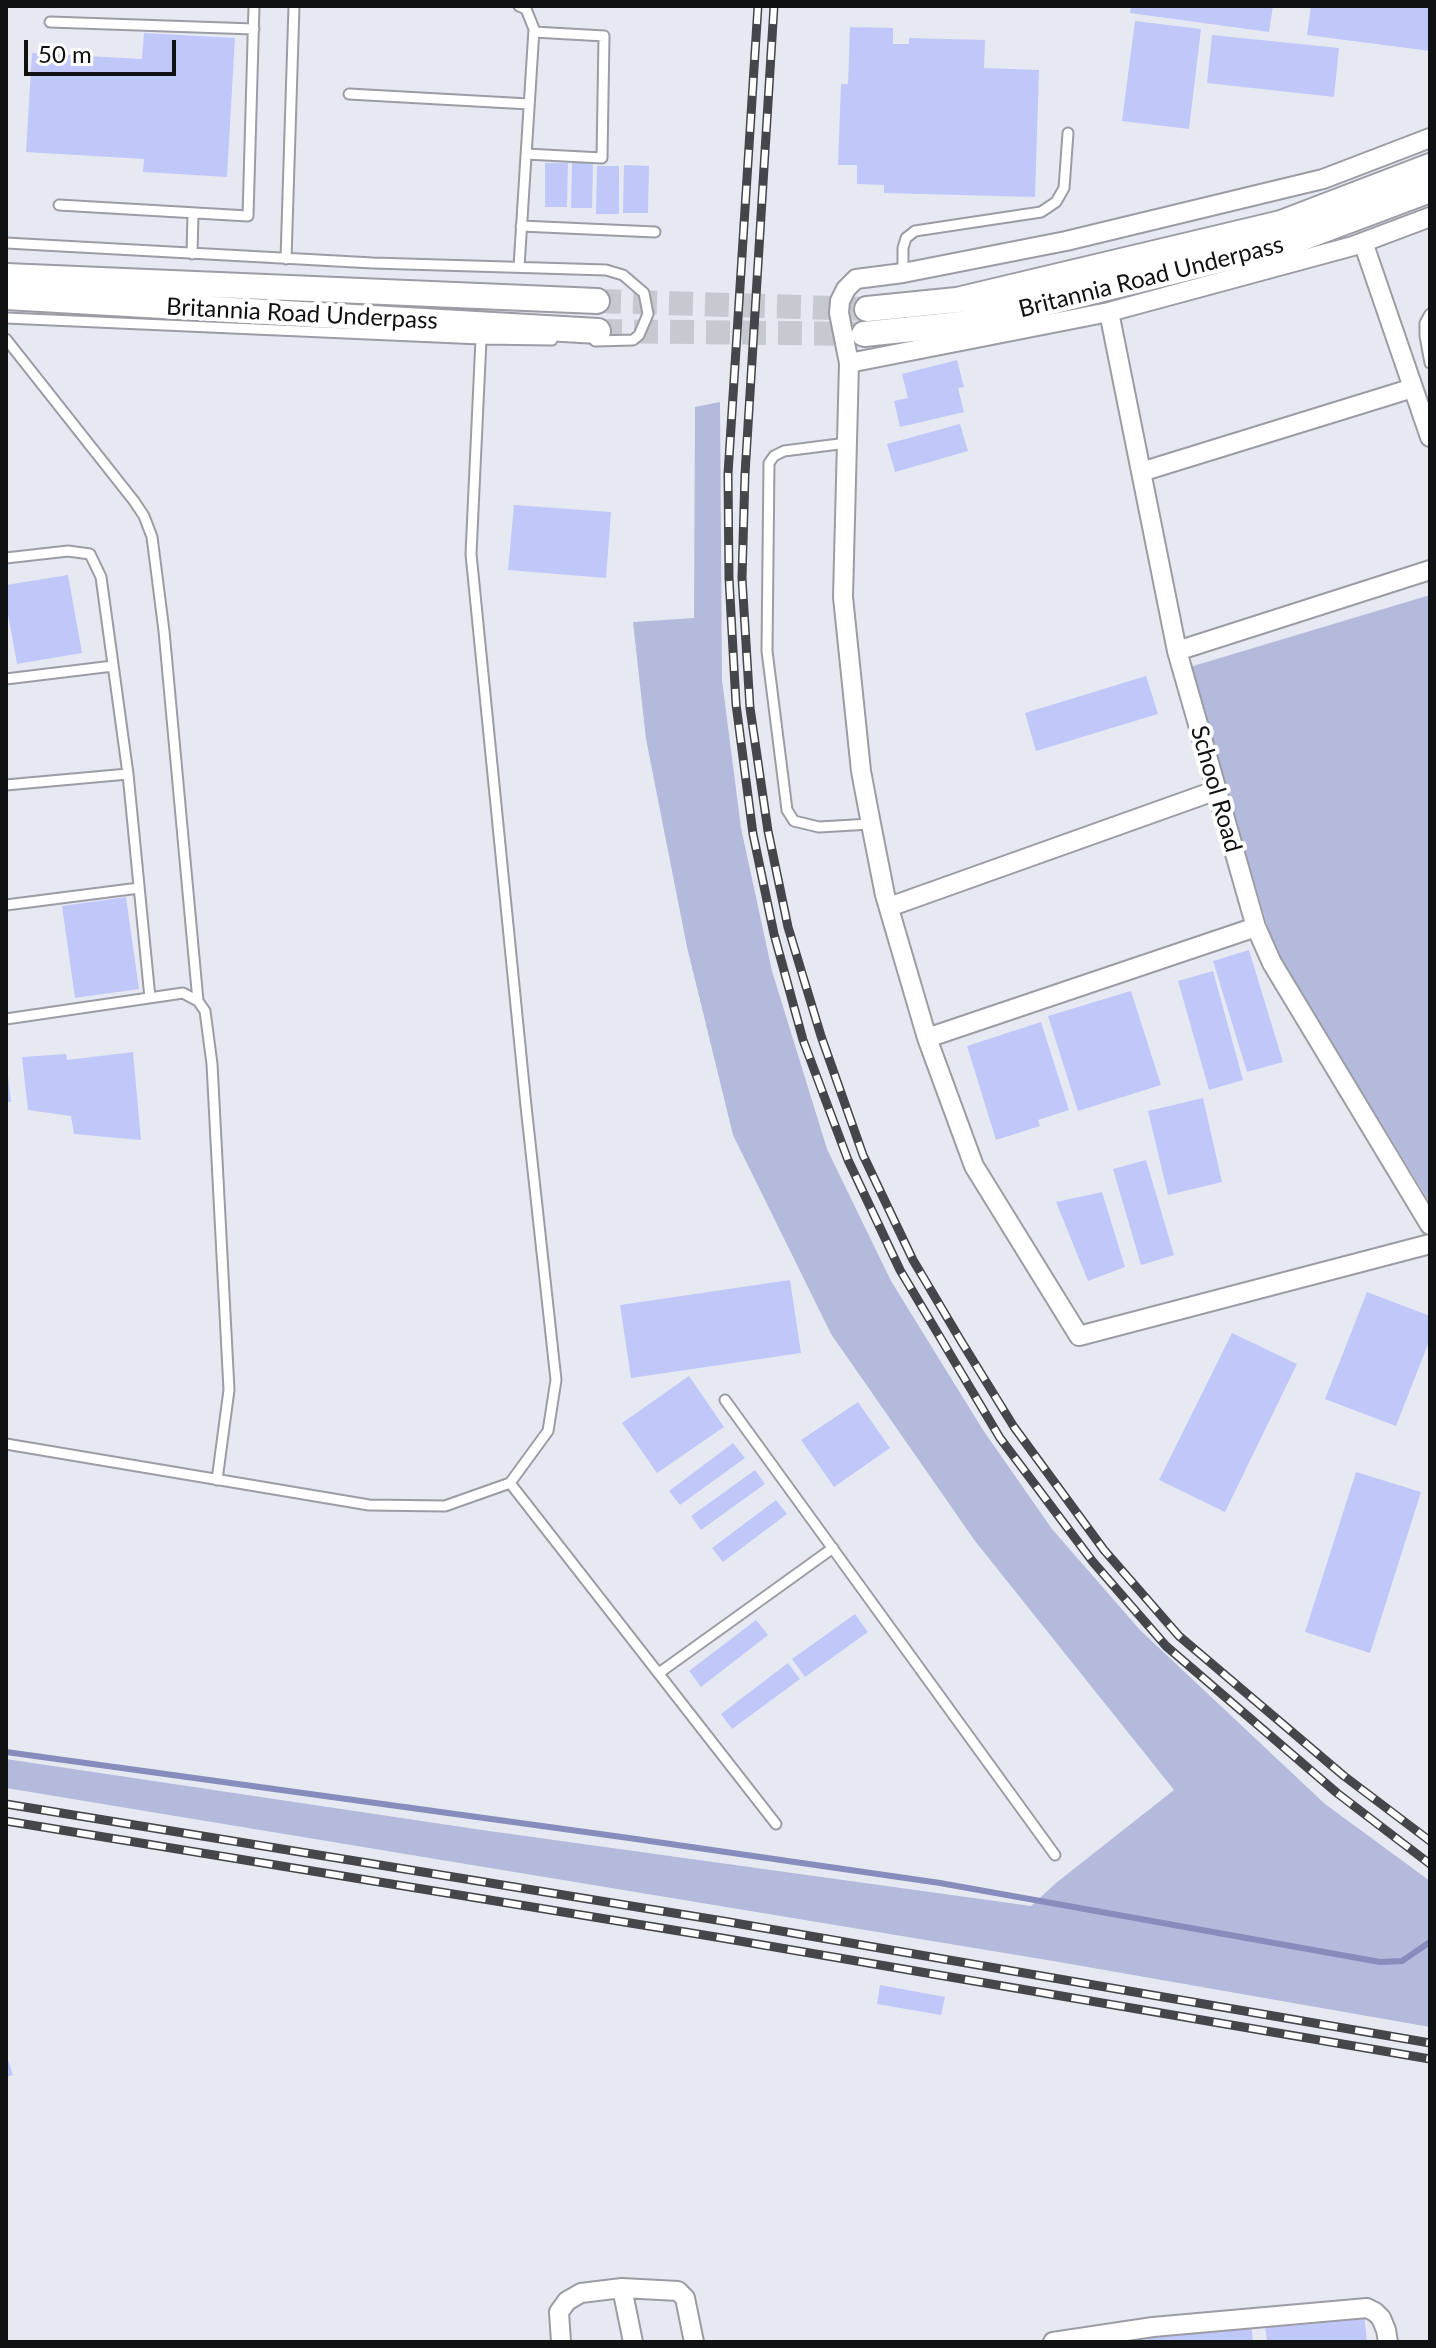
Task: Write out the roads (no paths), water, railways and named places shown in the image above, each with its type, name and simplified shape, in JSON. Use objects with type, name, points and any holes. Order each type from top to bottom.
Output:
[{"type":"main road","name":"Britannia Road Underpass","points":[[867,309],[957,300],[1281,223],[1430,166]]},
{"type":"main road","name":"Britannia Road Underpass","points":[[864,334],[961,324],[1289,243],[1430,190]]},
{"type":"main road","name":"Britannia Road Underpass","points":[[6,276],[597,301]]},
{"type":"main road","name":"Britannia Road Underpass","points":[[6,297],[598,331]]},
{"type":"street","points":[[1430,138],[1323,179],[1066,241],[903,273],[856,279],[846,289],[839,313],[849,363],[843,597],[861,771],[889,907],[927,1038],[974,1166],[1079,1336],[1430,1244]]},
{"type":"street","points":[[849,363],[1109,312],[1363,242],[1430,217]]},
{"type":"street","points":[[1363,242],[1430,437]]},
{"type":"street","name":"School Road","points":[[1109,312],[1177,651],[1256,927],[1272,963],[1430,1225]]},
{"type":"street","points":[[1141,472],[1413,388]]},
{"type":"street","points":[[1177,651],[1430,570]]},
{"type":"street","points":[[889,907],[1217,790]]},
{"type":"street","points":[[927,1038],[1256,927]]},
{"type":"street","points":[[561,2342],[559,2312],[567,2301],[581,2293],[622,2288],[678,2291],[685,2298],[694,2342]]},
{"type":"street","points":[[622,2288],[633,2342]]},
{"type":"street","points":[[1053,2342],[1153,2327],[1367,2308],[1381,2318],[1388,2342]]},
{"type":"lane","points":[[59,205],[248,216],[254,6]]},
{"type":"lane","points":[[286,259],[294,6]]},
{"type":"lane","points":[[519,6],[526,9],[534,32],[519,267]]},
{"type":"lane","points":[[50,22],[254,29]]},
{"type":"lane","points":[[526,154],[602,158],[604,36],[534,32]]},
{"type":"lane","points":[[349,94],[529,104]]},
{"type":"lane","points":[[903,273],[903,248],[906,238],[915,231],[1041,212],[1056,202],[1064,188],[1068,133]]},
{"type":"lane","points":[[192,254],[193,213]]},
{"type":"lane","points":[[521,226],[655,232]]},
{"type":"lane","points":[[6,243],[286,259],[606,270],[623,275],[644,293],[648,304],[648,314],[639,335],[627,341],[481,339],[6,318]]},
{"type":"lane","points":[[1430,314],[1425,323],[1430,363]]},
{"type":"lane","points":[[6,339],[134,501],[152,537],[164,631],[198,1001]]},
{"type":"lane","points":[[6,1444],[369,1505],[445,1506],[510,1483],[548,1431],[556,1380],[471,554],[481,339]]},
{"type":"lane","points":[[847,443],[784,451],[769,463],[767,651],[787,810],[794,821],[819,827],[871,824]]},
{"type":"lane","points":[[6,558],[68,551],[90,554],[101,577],[128,774],[150,998]]},
{"type":"lane","points":[[6,679],[113,666]]},
{"type":"lane","points":[[6,785],[128,774]]},
{"type":"lane","points":[[6,905],[139,888]]},
{"type":"lane","points":[[6,1019],[183,993],[198,1001],[205,1011],[212,1064],[229,1390],[217,1480]]},
{"type":"lane","points":[[725,1400],[1055,1855]]},
{"type":"lane","points":[[510,1483],[776,1824]]},
{"type":"lane","points":[[659,1673],[833,1548]]},
{"type":"waterway","points":[[6,1752],[940,1883],[1380,1962],[1402,1961],[1430,1942]]},
{"type":"tunnel","points":[[597,301],[867,309]]},
{"type":"tunnel","points":[[598,331],[864,334]]},
{"type":"railway","points":[[758,6],[728,474],[729,578],[736,704],[753,834],[774,934],[803,1040],[848,1160],[900,1270],[1000,1438],[1093,1562],[1166,1646],[1337,1793],[1430,1864]]},
{"type":"railway","points":[[774,6],[745,474],[742,578],[750,708],[768,831],[788,927],[821,1036],[863,1155],[913,1260],[961,1341],[1014,1427],[1104,1550],[1179,1636],[1344,1776],[1430,1841]]},
{"type":"railway","points":[[6,1804],[723,1921],[1430,2043]]},
{"type":"railway","points":[[6,1821],[722,1938],[1430,2059]]}]
